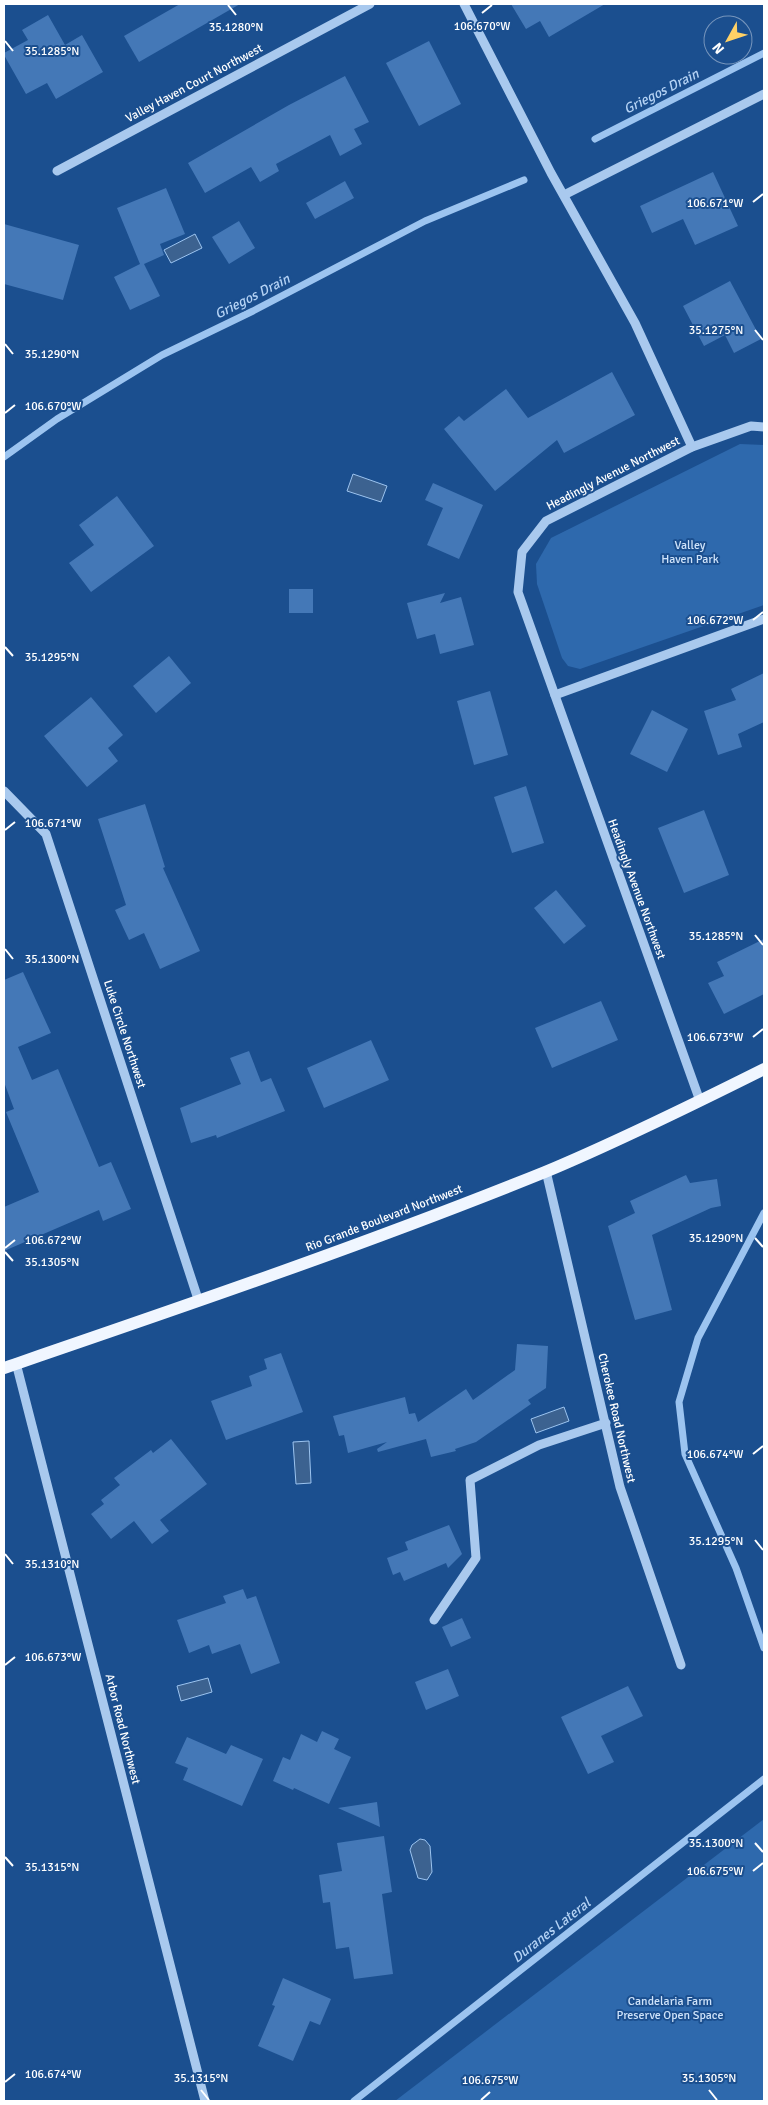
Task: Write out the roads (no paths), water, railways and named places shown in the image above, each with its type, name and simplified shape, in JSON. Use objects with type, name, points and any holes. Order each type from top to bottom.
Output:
[{"type":"main road","name":"Rio Grande Boulevard Northwest","points":[[10,1366],[361,1243],[546,1171],[700,1101],[764,1069]]},
{"type":"street","name":"Valley Haven Court Northwest","points":[[56,171],[370,4]]},
{"type":"street","name":"Headingly Avenue Northwest","points":[[464,4],[564,195],[635,323],[692,447],[546,521],[522,552],[518,592],[700,1101]]},
{"type":"street","points":[[564,195],[764,94]]},
{"type":"street","points":[[692,447],[751,426],[764,427]]},
{"type":"street","points":[[555,695],[764,619]]},
{"type":"street","name":"Luke Circle Northwest","points":[[4,791],[46,834],[198,1299]]},
{"type":"street","name":"Cherokee Road Northwest","points":[[546,1171],[620,1487],[681,1666]]},
{"type":"street","name":"Arbor Road Northwest","points":[[10,1366],[205,2101]]},
{"type":"street","points":[[434,1620],[476,1558],[470,1480],[539,1445],[606,1423]]},
{"type":"waterway","name":"Griegos Drain","points":[[595,139],[764,53]]},
{"type":"waterway","name":"Griegos Drain","points":[[4,457],[57,419],[162,355],[253,311],[425,221],[524,180]]},
{"type":"waterway","points":[[764,1213],[698,1338],[679,1402],[685,1454],[736,1568],[764,1648]]},
{"type":"waterway","name":"Duranes Lateral","points":[[354,2101],[764,1779]]},
{"type":"park label","name":"Valley Haven Park","points":[[690,552]]},
{"type":"park label","name":"Candelaria Farm Preserve Open Space","points":[[670,2008]]}]
